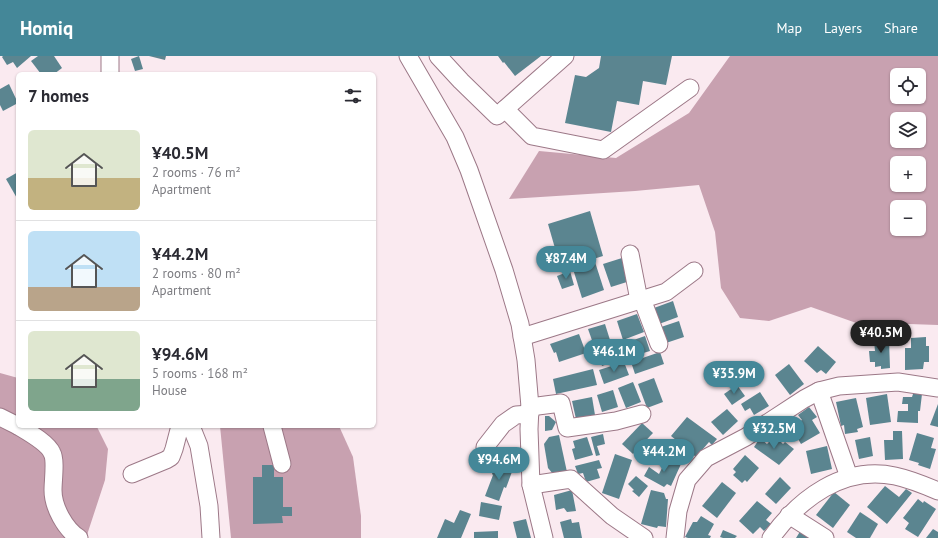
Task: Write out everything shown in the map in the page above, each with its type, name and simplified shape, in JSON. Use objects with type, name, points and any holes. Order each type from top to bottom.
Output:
[{"type":"street","points":[[110,56],[110,72]]},
{"type":"street","points":[[408,56],[455,137],[469,170],[504,270],[520,324],[530,410],[531,485],[544,538]]},
{"type":"street","points":[[438,56],[460,82],[497,116],[565,56]]},
{"type":"street","points":[[505,109],[532,136],[604,150],[690,88]]},
{"type":"street","points":[[630,254],[641,300],[659,344]]},
{"type":"street","points":[[522,337],[666,292],[694,271]]},
{"type":"street","points":[[675,538],[678,511],[687,480],[706,458],[746,437],[804,399],[820,390],[839,386],[898,382],[938,388]]},
{"type":"street","points":[[820,390],[849,476]]},
{"type":"street","points":[[485,447],[503,424],[516,415],[530,410],[561,403],[567,428],[616,421],[642,414]]},
{"type":"street","points":[[0,417],[16,425]]},
{"type":"street","points":[[21,428],[39,439],[53,453],[53,492],[56,504],[63,520],[79,538]]},
{"type":"street","points":[[132,474],[170,457],[174,449],[179,428]]},
{"type":"street","points":[[192,428],[199,446],[209,506],[211,538]]},
{"type":"street","points":[[273,428],[282,464]]},
{"type":"street","points":[[771,538],[789,515],[812,495],[849,476],[867,474],[894,476],[938,491]]},
{"type":"street","points":[[531,485],[571,479],[612,516],[644,538]]},
{"type":"street","points":[[789,515],[824,538]]},
{"type":"street","points":[[612,516],[620,538]]},
{"type":"shaded area","points":[[730,56],[938,56],[938,325],[862,325],[811,307],[769,321],[740,318],[721,288],[715,232],[699,185],[635,191],[509,199],[539,151],[616,158],[689,113]]},
{"type":"shaded area","points":[[0,373],[16,377],[16,428],[98,428],[108,449],[105,480],[86,538],[0,538]]},
{"type":"shaded area","points":[[220,428],[340,428],[353,457],[361,516],[361,538],[231,538]]},
{"type":"building","points":[[31,56],[17,68],[13,62],[7,65],[2,57]]},
{"type":"building","points":[[38,56],[54,56],[62,68],[57,72],[39,72],[31,61]]},
{"type":"building","points":[[139,56],[143,69],[135,71],[131,59]]},
{"type":"building","points":[[149,56],[166,56],[165,60]]},
{"type":"building","points":[[498,56],[541,56],[515,76]]},
{"type":"building","points":[[601,56],[672,56],[666,85],[643,81],[639,105],[617,101],[611,132],[565,123],[575,75],[586,77],[599,68]]},
{"type":"building","points":[[9,84],[16,99],[16,104],[3,111],[0,105],[0,89]]},
{"type":"building","points":[[16,173],[16,196],[6,179]]},
{"type":"building","points":[[590,211],[603,256],[561,269],[548,224]]},
{"type":"building","points":[[622,258],[630,281],[611,287],[603,264]]},
{"type":"building","points":[[595,262],[604,290],[582,298],[573,269]]},
{"type":"building","points":[[570,271],[574,285],[562,289],[557,276]]},
{"type":"building","points":[[673,301],[678,317],[659,324],[654,308]]},
{"type":"building","points":[[637,314],[644,332],[623,340],[617,321]]},
{"type":"building","points":[[679,321],[684,337],[666,343],[661,327]]},
{"type":"building","points":[[605,324],[610,340],[594,346],[588,329]]},
{"type":"building","points":[[579,334],[586,353],[559,362],[556,352],[554,353],[550,344]]},
{"type":"building","points":[[645,336],[650,351],[630,357],[625,343]]},
{"type":"building","points":[[926,337],[926,346],[929,346],[929,362],[924,362],[923,369],[905,370],[905,348],[911,348],[911,338]]},
{"type":"building","points":[[889,340],[890,368],[881,369],[881,366],[875,367],[875,362],[870,362],[869,351],[875,351],[874,341]]},
{"type":"building","points":[[613,345],[619,360],[602,366],[597,351]]},
{"type":"building","points":[[818,346],[836,362],[826,374],[821,370],[817,373],[804,361]]},
{"type":"building","points":[[660,352],[664,364],[635,374],[631,362]]},
{"type":"building","points":[[624,362],[629,375],[604,384],[599,370]]},
{"type":"building","points":[[789,364],[804,384],[790,395],[775,375]]},
{"type":"building","points":[[593,369],[597,385],[556,394],[553,379]]},
{"type":"building","points":[[654,378],[663,402],[647,408],[638,384]]},
{"type":"building","points":[[633,382],[641,402],[626,408],[618,388]]},
{"type":"building","points":[[737,385],[745,396],[732,405],[724,394]]},
{"type":"building","points":[[613,390],[618,407],[602,412],[597,395]]},
{"type":"building","points":[[760,392],[769,406],[754,415],[750,408],[745,411],[741,404]]},
{"type":"building","points":[[887,394],[891,422],[870,425],[866,398]]},
{"type":"building","points":[[913,394],[922,394],[920,411],[918,411],[918,423],[897,422],[898,411],[908,411],[908,404],[902,404],[903,397],[912,397]]},
{"type":"building","points":[[592,397],[595,415],[576,419],[572,401]]},
{"type":"building","points":[[856,398],[863,427],[857,429],[858,432],[845,434],[844,425],[841,426],[836,402]]},
{"type":"building","points":[[938,404],[938,427],[930,425]]},
{"type":"building","points":[[809,407],[817,417],[812,420],[820,433],[801,444],[791,427],[802,420],[798,415]]},
{"type":"building","points":[[727,409],[738,421],[723,435],[711,422]]},
{"type":"building","points":[[545,416],[549,416],[556,422],[552,430],[545,431]]},
{"type":"building","points":[[687,417],[717,439],[712,445],[709,442],[696,457],[691,453],[688,457],[678,448],[681,444],[671,436]]},
{"type":"building","points":[[642,423],[653,433],[633,454],[622,444]]},
{"type":"building","points":[[893,431],[902,431],[903,459],[885,460],[884,440],[893,440]]},
{"type":"building","points":[[917,433],[934,438],[931,448],[936,449],[930,469],[909,460]]},
{"type":"building","points":[[603,434],[605,444],[597,446],[600,455],[596,456],[591,437]]},
{"type":"building","points":[[559,435],[567,472],[553,474],[548,468],[544,444],[549,437]]},
{"type":"building","points":[[775,436],[783,444],[785,442],[794,449],[779,465],[754,447],[760,438],[767,444]]},
{"type":"building","points":[[587,437],[593,455],[575,460],[572,449],[575,448],[573,441]]},
{"type":"building","points":[[870,437],[873,456],[859,459],[855,440]]},
{"type":"building","points":[[827,446],[832,469],[811,474],[806,451]]},
{"type":"building","points":[[615,454],[632,460],[619,499],[602,493]]},
{"type":"building","points":[[745,455],[759,468],[747,482],[745,480],[742,483],[733,475],[736,472],[733,469]]},
{"type":"building","points":[[667,458],[681,464],[671,486],[667,484],[664,487],[644,476],[649,467],[659,474]]},
{"type":"building","points":[[599,460],[602,468],[597,469],[600,478],[586,482],[583,473],[578,474],[575,466]]},
{"type":"building","points":[[495,463],[513,469],[506,488],[504,487],[499,501],[485,496],[493,475]]},
{"type":"building","points":[[262,465],[274,465],[274,477],[283,477],[283,507],[292,507],[292,516],[282,516],[283,523],[253,524],[253,477],[262,477]]},
{"type":"building","points":[[636,476],[648,486],[639,497],[632,491],[634,490],[628,484]]},
{"type":"building","points":[[780,477],[791,488],[776,504],[765,494]]},
{"type":"building","points":[[722,482],[736,493],[717,518],[702,506]]},
{"type":"building","points":[[885,486],[899,497],[906,489],[912,493],[887,524],[867,507]]},
{"type":"building","points":[[572,490],[576,511],[567,512],[564,508],[556,510],[554,495]]},
{"type":"building","points":[[651,490],[664,493],[666,499],[668,499],[666,527],[658,526],[657,528],[641,524]]},
{"type":"building","points":[[834,492],[850,505],[833,528],[816,515]]},
{"type":"building","points":[[918,499],[936,509],[918,537],[905,529],[909,523],[903,518]]},
{"type":"building","points":[[757,501],[772,513],[766,520],[771,524],[764,531],[760,527],[753,534],[739,521]]},
{"type":"building","points":[[481,502],[502,506],[499,520],[479,516]]},
{"type":"building","points":[[460,510],[471,514],[461,538],[437,538],[445,519],[454,523]]},
{"type":"building","points":[[860,512],[878,524],[870,538],[856,538],[847,532]]},
{"type":"building","points":[[701,516],[714,524],[708,535],[711,536],[710,538],[685,537],[693,522],[697,522]]},
{"type":"building","points":[[526,519],[531,538],[517,538],[513,522]]},
{"type":"building","points":[[571,519],[572,523],[579,522],[582,538],[564,538],[560,522]]},
{"type":"building","points":[[933,529],[938,532],[938,538],[926,538]]},
{"type":"building","points":[[723,530],[737,536],[735,538],[720,537]]},
{"type":"building","points":[[801,530],[812,538],[796,538]]},
{"type":"building","points":[[498,531],[498,538],[474,538],[474,532]]}]
